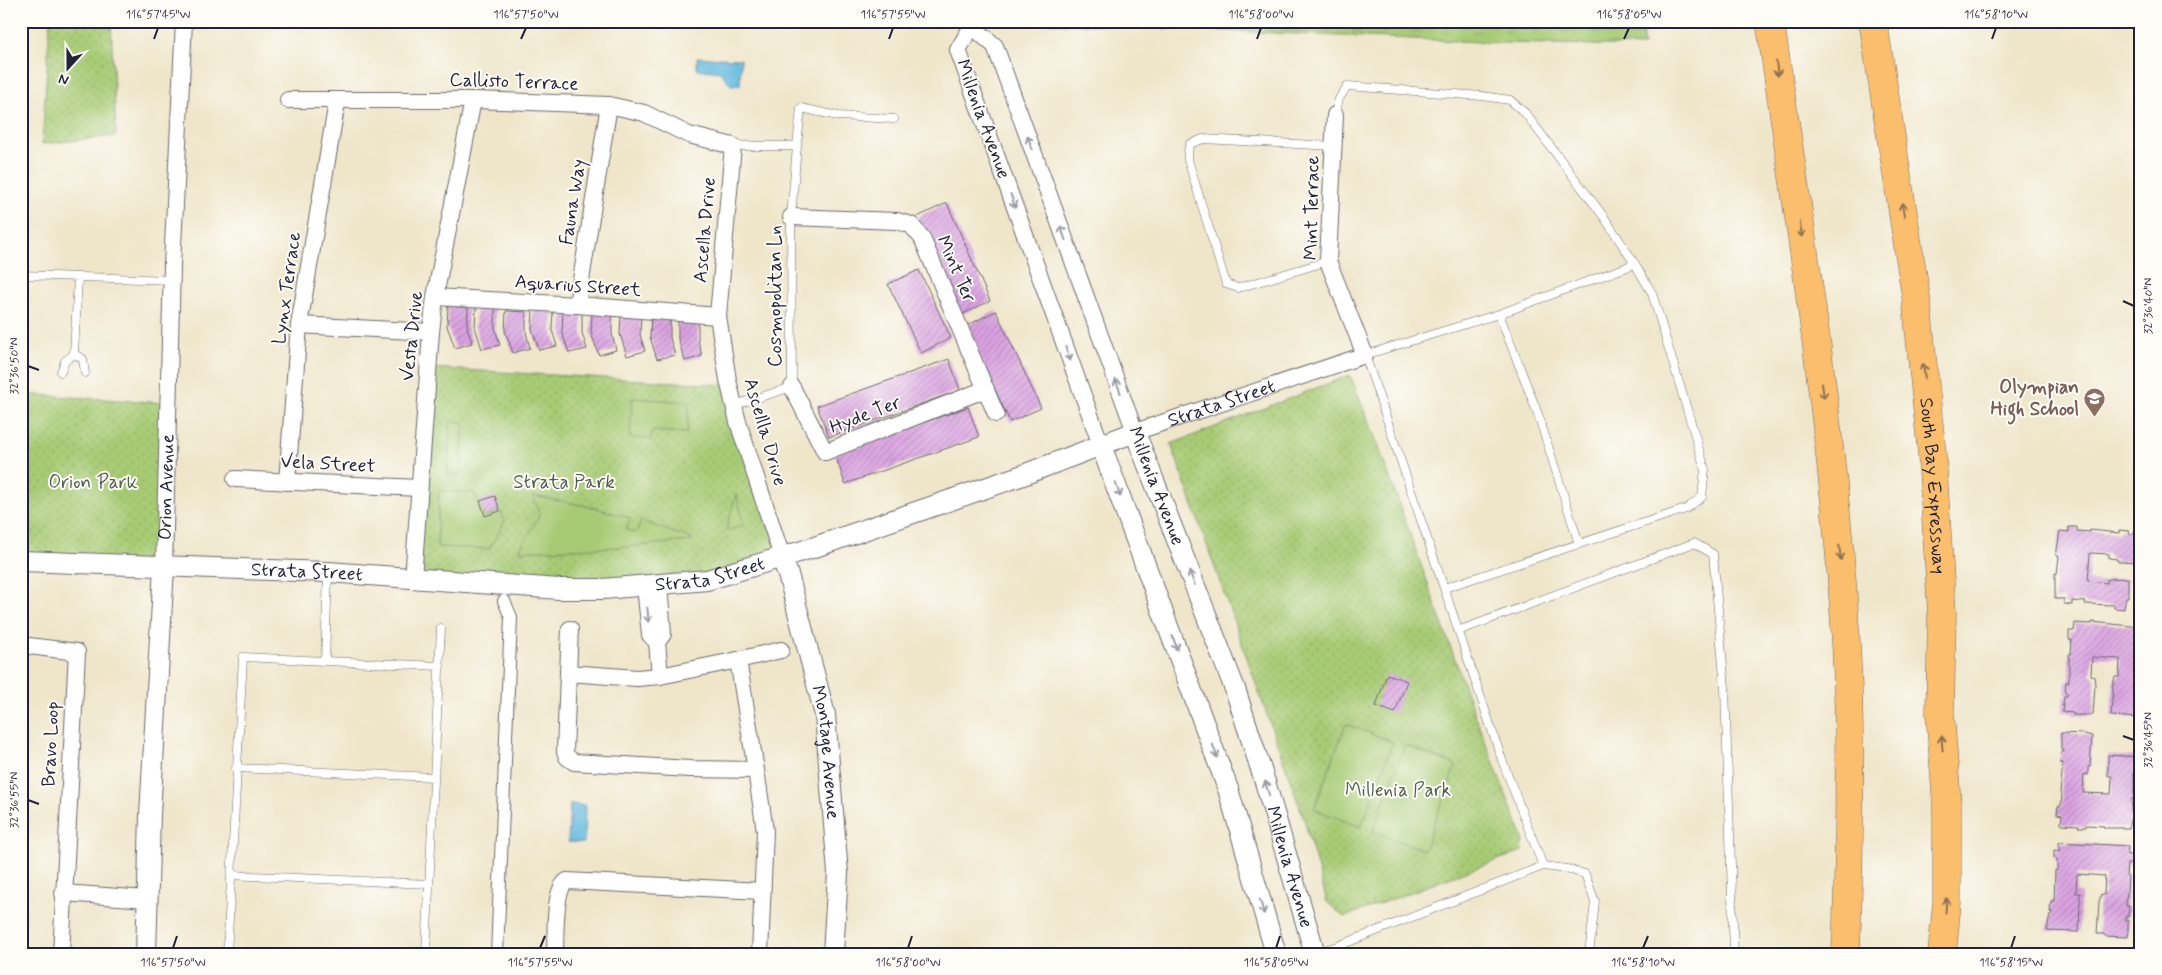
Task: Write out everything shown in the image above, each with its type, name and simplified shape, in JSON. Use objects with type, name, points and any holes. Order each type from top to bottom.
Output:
[{"type":"highway","points":[[1770,21],[1817,336],[1830,451],[1843,597],[1849,767],[1846,954]]},
{"type":"highway","name":"South Bay Expressway","points":[[1873,21],[1916,297],[1932,455],[1942,613],[1940,713],[1947,805],[1947,902],[1942,954]]},
{"type":"street","name":"Orion Avenue","points":[[146,954],[150,815],[164,567],[172,280],[184,21]]},
{"type":"street","name":"Millenia Avenue","points":[[1276,954],[1228,789],[958,50],[972,26],[995,46],[1135,432],[1234,688],[1266,785],[1313,953]]},
{"type":"street","name":"Callisto Terrace","points":[[288,100],[337,102],[474,100],[609,105],[644,113],[689,135],[733,146]]},
{"type":"street","name":"Vesta Drive","points":[[413,579],[435,297],[474,100]]},
{"type":"street","name":"Lynx Terrace","points":[[287,482],[299,325],[337,102]]},
{"type":"street","name":"Fauna Way","points":[[577,305],[609,105]]},
{"type":"street","name":"Mint Terrace","points":[[1335,115],[1328,261],[1365,355]]},
{"type":"street","name":"Ascella Drive","points":[[718,316],[733,146]]},
{"type":"street","name":"Mint Ter","points":[[791,218],[897,221],[911,226],[922,238],[996,414]]},
{"type":"street","name":"Aquarius Street","points":[[435,297],[577,305],[718,316]]},
{"type":"street","name":"Ascellla Drive","points":[[718,316],[728,380],[738,422],[782,557]]},
{"type":"street","points":[[299,325],[431,332]]},
{"type":"street","name":"Strata Street","points":[[21,561],[328,572],[559,588],[603,589],[707,580],[782,557],[1023,475],[1135,432],[1365,355]]},
{"type":"street","name":"Hyde Ter","points":[[792,388],[825,452],[986,389]]},
{"type":"street","name":"Vela Street","points":[[235,479],[419,488]]},
{"type":"street","name":"Montage Avenue","points":[[782,557],[825,715],[838,873],[833,954]]},
{"type":"street","points":[[652,585],[663,634],[657,642],[660,676]]},
{"type":"street","points":[[497,954],[511,617],[504,601]]},
{"type":"street","points":[[570,629],[565,752],[574,762],[690,769],[756,770]]},
{"type":"street","name":"Bravo Loop","points":[[21,645],[76,652],[61,954]]},
{"type":"street","points":[[568,673],[637,678],[660,676],[781,650]]},
{"type":"street","points":[[738,660],[765,831],[760,954]]},
{"type":"street","points":[[555,954],[558,895],[562,884],[567,881],[762,891]]},
{"type":"street","points":[[63,893],[147,899]]},
{"type":"lane","points":[[1335,115],[1339,99],[1347,86],[1482,96],[1510,100],[1525,113],[1604,217],[1636,264],[1652,293],[1705,469],[1702,497],[1686,508],[1444,588]]},
{"type":"lane","name":"Cosmopolitan Ln","points":[[735,405],[792,388],[791,218],[801,108],[838,116],[894,119]]},
{"type":"lane","points":[[1328,261],[1238,288],[1226,284],[1199,199],[1188,151],[1190,144],[1203,138],[1334,146]]},
{"type":"lane","points":[[733,146],[798,146]]},
{"type":"lane","points":[[1543,866],[1502,760],[1365,355],[1499,314],[1636,264]]},
{"type":"lane","points":[[21,275],[172,280]]},
{"type":"lane","points":[[61,372],[65,361],[74,354],[78,277]]},
{"type":"lane","points":[[1499,314],[1538,414],[1580,544]]},
{"type":"lane","points":[[74,354],[83,359],[84,373]]},
{"type":"lane","points":[[1458,631],[1694,543],[1714,554],[1725,688],[1734,954]]},
{"type":"lane","points":[[325,661],[328,572]]},
{"type":"lane","points":[[426,954],[442,628]]},
{"type":"lane","points":[[227,954],[243,657],[440,666]]},
{"type":"lane","points":[[236,768],[434,777]]},
{"type":"lane","points":[[1313,953],[1338,946],[1543,866],[1567,869],[1585,874],[1595,902],[1589,954]]},
{"type":"lane","points":[[231,875],[429,884]]},
{"type":"green space","points":[[50,21],[111,21],[116,136],[42,144]]},
{"type":"green space","points":[[1004,21],[1641,21],[1644,46],[1503,43]]},
{"type":"green space","name":"Strata Park","points":[[428,368],[729,385],[782,557],[707,580],[413,579]]},
{"type":"green space","name":"Millenia Park","points":[[1350,375],[1377,442],[1476,718],[1524,841],[1522,851],[1344,917],[1327,902],[1304,819],[1171,444]]},
{"type":"green space","name":"Orion Park","points":[[21,394],[168,403],[164,567],[21,561]]},
{"type":"green space","points":[[632,398],[689,402],[687,433],[652,431],[651,439],[630,438]]},
{"type":"green space","points":[[451,421],[464,422],[460,474],[447,474]]},
{"type":"green space","points":[[439,491],[475,493],[484,517],[500,511],[505,521],[489,549],[437,547]]},
{"type":"green space","points":[[736,494],[744,525],[726,531]]},
{"type":"green space","points":[[533,496],[592,507],[630,518],[626,530],[636,533],[641,521],[692,539],[692,541],[622,547],[519,551],[540,515]]},
{"type":"green space","points":[[1346,724],[1393,742],[1361,827],[1314,809]]},
{"type":"green space","points":[[1405,745],[1456,765],[1424,850],[1373,831]]},
{"type":"water","points":[[697,57],[741,59],[740,85],[731,85],[720,72],[697,69]]},
{"type":"water","points":[[570,804],[585,805],[584,843],[568,842]]},
{"type":"building","points":[[947,203],[990,301],[961,315],[917,217]]},
{"type":"building","points":[[919,270],[951,338],[921,353],[888,284]]},
{"type":"building","points":[[448,306],[468,308],[467,327],[472,343],[455,348],[447,326]]},
{"type":"building","points":[[476,307],[495,308],[495,328],[500,345],[482,349],[475,327]]},
{"type":"building","points":[[533,308],[553,310],[552,330],[557,346],[539,350],[532,329]]},
{"type":"building","points":[[506,311],[526,312],[526,332],[530,348],[513,353],[505,331]]},
{"type":"building","points":[[996,311],[1041,408],[1010,422],[966,326]]},
{"type":"building","points":[[563,312],[582,313],[582,333],[587,349],[569,353],[562,332]]},
{"type":"building","points":[[592,313],[612,314],[612,334],[616,350],[599,355],[591,333]]},
{"type":"building","points":[[621,314],[641,316],[640,335],[645,351],[627,356],[620,334]]},
{"type":"building","points":[[651,317],[670,319],[670,338],[675,355],[657,359],[650,337]]},
{"type":"building","points":[[678,319],[698,321],[698,340],[702,356],[685,361],[678,339]]},
{"type":"building","points":[[949,359],[960,390],[829,437],[817,406]]},
{"type":"building","points":[[968,407],[979,437],[845,484],[835,454]]},
{"type":"building","points":[[495,496],[500,511],[485,516],[480,501]]},
{"type":"building","points":[[2069,527],[2077,527],[2077,531],[2090,532],[2090,530],[2119,533],[2119,530],[2129,531],[2130,535],[2134,534],[2134,531],[2141,531],[2141,562],[2117,561],[2117,559],[2109,558],[2109,554],[2090,553],[2088,581],[2107,583],[2107,579],[2128,578],[2128,597],[2126,597],[2124,609],[2114,608],[2114,605],[2085,604],[2085,602],[2072,601],[2072,605],[2064,604],[2064,599],[2055,599],[2055,573],[2057,574],[2059,556],[2056,556],[2060,531],[2069,532]]},
{"type":"building","points":[[2092,622],[2141,627],[2141,718],[2111,716],[2113,685],[2115,677],[2119,677],[2120,659],[2092,657],[2091,675],[2094,676],[2095,684],[2093,715],[2073,715],[2073,713],[2062,712],[2064,696],[2067,696],[2067,693],[2065,693],[2066,682],[2069,682],[2069,654],[2071,654],[2072,640],[2069,640],[2069,631],[2074,631],[2075,623],[2092,624]]},
{"type":"building","points":[[1387,674],[1407,681],[1395,713],[1376,706]]},
{"type":"building","points":[[2061,733],[2092,736],[2090,767],[2088,767],[2088,775],[2084,774],[2083,793],[2111,794],[2112,776],[2108,776],[2108,755],[2139,757],[2138,769],[2134,768],[2134,799],[2132,798],[2131,811],[2135,812],[2135,820],[2130,819],[2129,828],[2104,828],[2104,826],[2086,825],[2086,827],[2078,827],[2079,825],[2061,824],[2062,815],[2057,814],[2058,806],[2061,806],[2062,794],[2060,793],[2063,763],[2060,763],[2061,752],[2064,752],[2064,750],[2061,749]]},
{"type":"building","points":[[2059,842],[2128,846],[2127,855],[2132,855],[2132,864],[2127,864],[2126,875],[2128,876],[2126,906],[2129,906],[2128,917],[2125,917],[2125,920],[2128,920],[2128,937],[2097,934],[2099,902],[2101,894],[2104,895],[2105,876],[2077,874],[2076,893],[2080,893],[2079,932],[2047,931],[2050,915],[2052,915],[2052,912],[2050,912],[2051,901],[2054,901],[2055,870],[2057,871],[2057,859],[2054,858],[2054,850],[2059,851]]},
{"type":"place","name":"Olympian High School","points":[[2095,417]]}]
